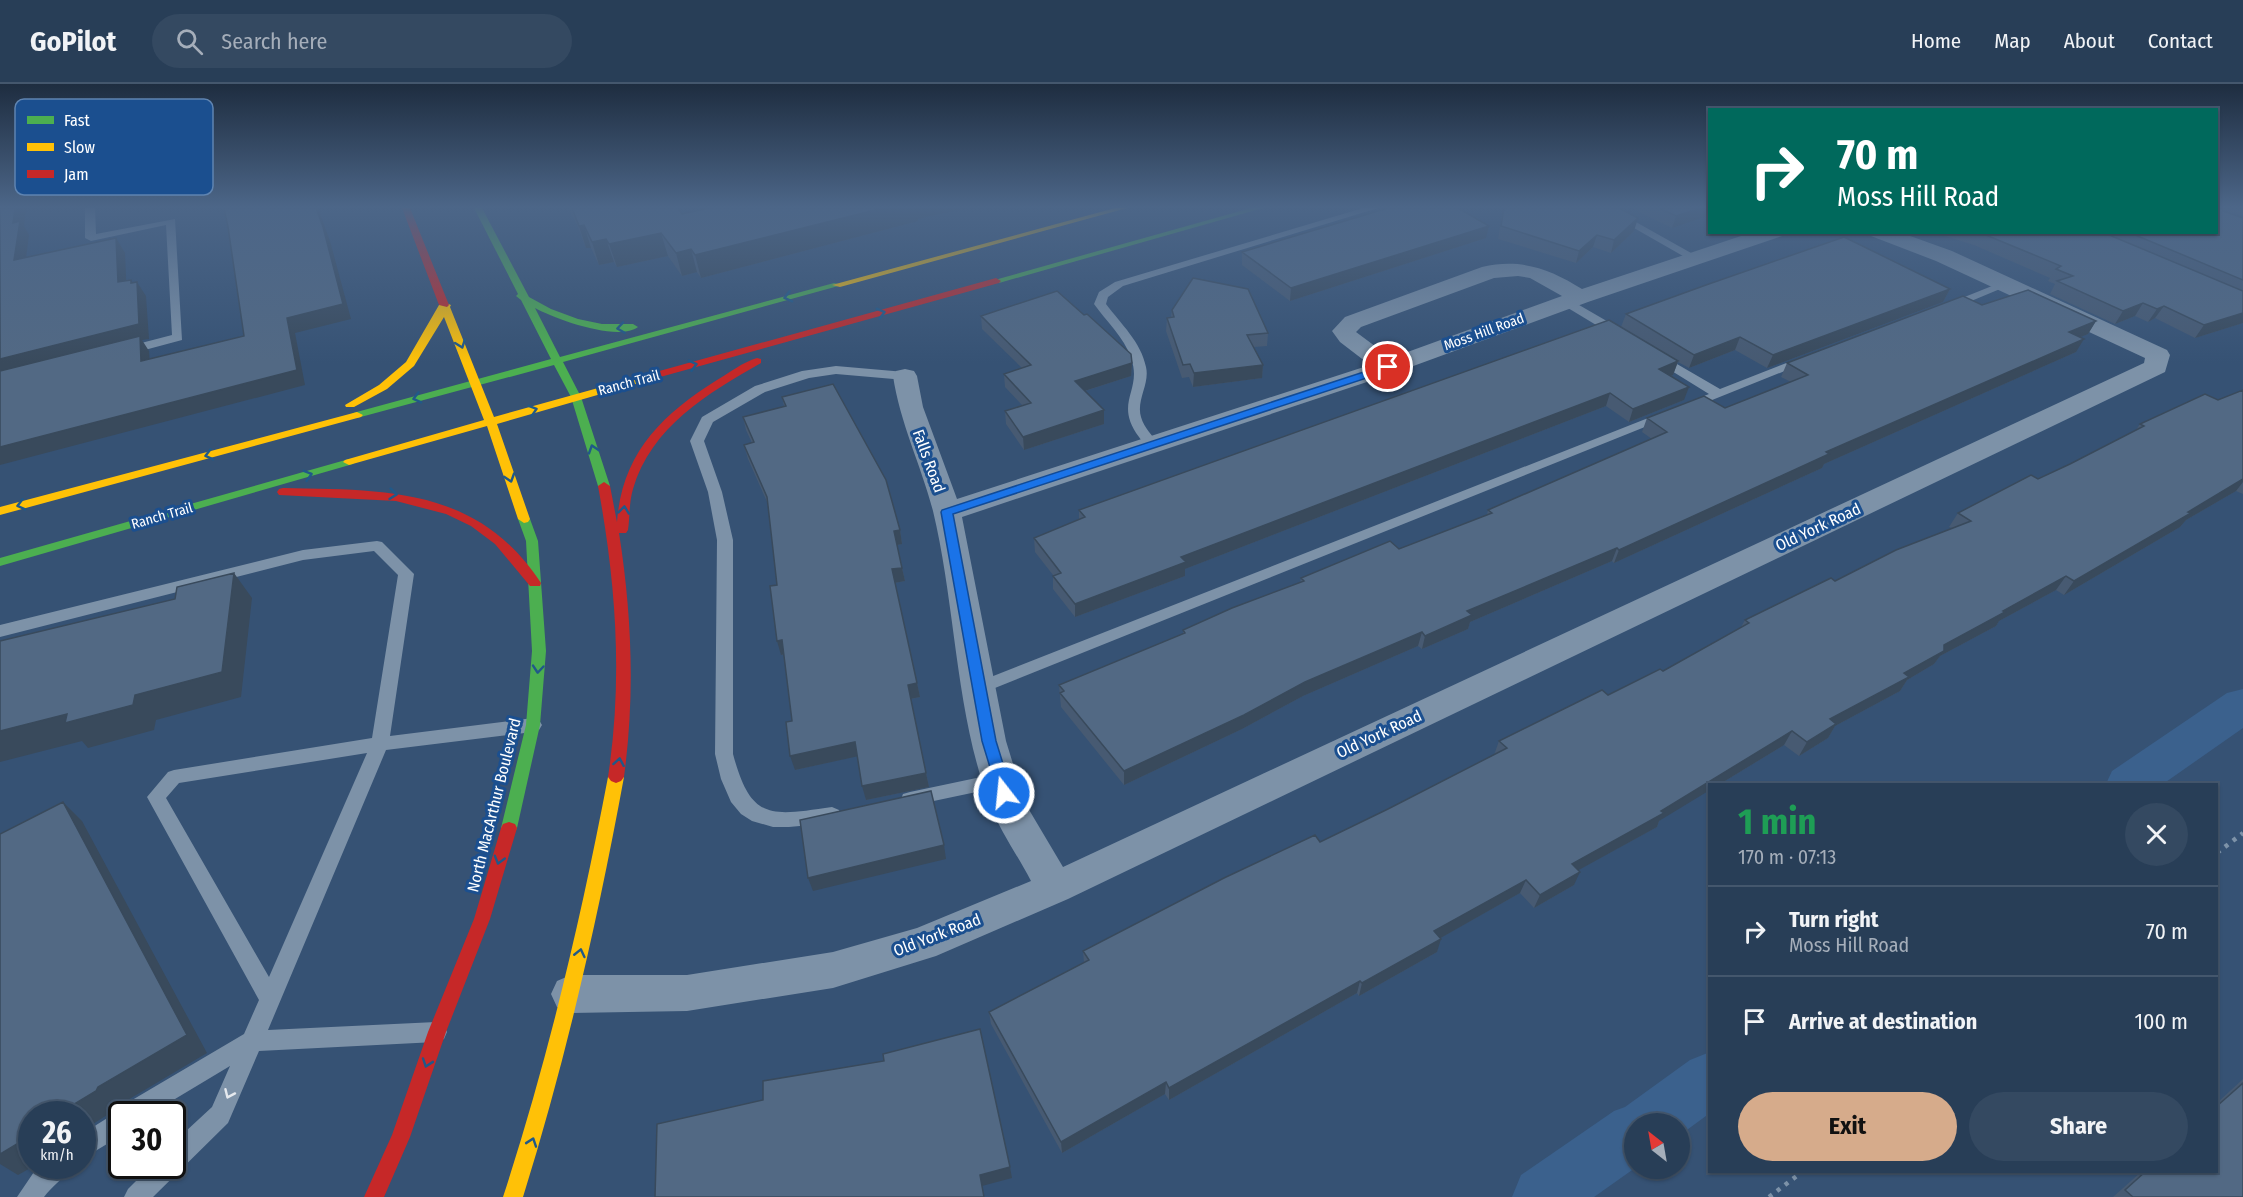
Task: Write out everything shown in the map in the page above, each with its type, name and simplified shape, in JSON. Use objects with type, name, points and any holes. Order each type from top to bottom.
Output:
[{"type":"main road","name":"North MacArthur Boulevard","points":[[374,1197],[401,1137],[437,1032],[482,919],[507,834],[533,725],[539,651],[532,541],[491,423],[427,260]]},
{"type":"main road","points":[[504,260],[576,398],[603,479],[619,568],[624,625],[622,743],[602,861],[537,1125],[513,1197]]},
{"type":"main road","points":[[0,511],[921,260]]},
{"type":"main road","name":"Ranch Trail","points":[[0,562],[807,333],[1074,260]]},
{"type":"main road","points":[[521,295],[550,315],[576,324],[609,330],[721,315]]},
{"type":"main road","points":[[247,444],[336,412],[383,387],[410,364],[446,305]]},
{"type":"main road","points":[[619,568],[627,487],[639,456],[662,428],[716,383],[807,333]]},
{"type":"main road","points":[[251,491],[395,493],[449,507],[497,538],[535,583]]},
{"type":"street","name":"Moss Hill Road","points":[[947,512],[1388,367],[1688,260]]},
{"type":"street","points":[[1953,260],[2006,284]]},
{"type":"street","points":[[1388,367],[1348,337],[1344,331],[1347,327],[1353,322],[1490,272],[1508,269],[1528,269],[1542,274],[1573,300]]},
{"type":"street","name":"Old York Road","points":[[571,994],[687,993],[833,970],[922,944],[1055,888],[2156,367],[2158,355],[2006,284]]},
{"type":"street","name":"Falls Road","points":[[905,376],[910,407],[935,471],[947,512],[989,741],[1000,780],[1008,806],[1055,888]]},
{"type":"lane","points":[[112,354],[178,337],[173,260]]},
{"type":"lane","points":[[1152,445],[1136,424],[1133,408],[1141,385],[1140,367],[1130,342],[1100,304],[1103,295],[1119,284],[1199,260]]},
{"type":"lane","points":[[1939,309],[2006,284]]},
{"type":"lane","points":[[1573,300],[1627,339]]},
{"type":"lane","points":[[1648,351],[1718,394]]},
{"type":"lane","points":[[979,687],[1818,356]]},
{"type":"lane","points":[[845,813],[780,822],[749,813],[730,785],[724,754],[725,540],[715,492],[697,441],[707,420],[760,389],[807,374],[836,370],[905,376]]},
{"type":"lane","points":[[0,631],[303,555],[376,546],[406,574],[380,744],[220,1115],[186,1148]]},
{"type":"lane","points":[[270,999],[156,797],[174,777],[380,744],[533,725]]},
{"type":"lane","points":[[898,802],[1000,780]]},
{"type":"lane","points":[[152,1101],[252,1041],[437,1032]]},
{"type":"lane","points":[[29,1197],[42,1179]]},
{"type":"lane","points":[[136,1197],[155,1179]]},
{"type":"path","points":[[2218,851],[2243,833]]},
{"type":"path","points":[[1770,1197],[1801,1173]]},
{"type":"building","points":[[0,260],[117,260],[118,282],[131,280],[131,283],[137,282],[139,324],[0,359]]},
{"type":"building","points":[[233,260],[332,260],[343,304],[287,318],[297,370],[0,447],[0,371],[140,336],[141,361],[244,336]]},
{"type":"building","points":[[1253,260],[1381,260],[1291,288]]},
{"type":"building","points":[[1778,260],[1891,260],[1950,289],[1773,355],[1740,337],[1694,355],[1626,314]]},
{"type":"building","points":[[2046,260],[2169,260],[2243,291],[2243,313],[2204,325],[2164,306],[2157,309],[2143,303],[2123,311],[2057,281],[2073,276],[2056,269],[2061,266]]},
{"type":"building","points":[[2195,260],[2243,260],[2243,280]]},
{"type":"building","points":[[1193,278],[1248,289],[1268,333],[1247,335],[1263,365],[1194,373],[1190,364],[1183,365],[1167,318],[1174,317],[1172,310]]},
{"type":"building","points":[[2028,290],[2096,321],[2069,332],[2084,339],[1826,452],[1829,454],[1619,550],[1617,548],[1467,611],[1472,615],[1425,636],[1422,632],[1305,682],[1244,715],[1124,771],[1060,693],[1064,691],[1059,685],[1185,633],[1183,630],[1232,608],[1304,581],[1301,578],[1390,541],[1399,549],[1492,513],[1488,510],[1667,432],[1647,418],[1704,396],[1725,408],[1808,375],[1787,363],[1963,296],[1982,305]]},
{"type":"building","points":[[1057,291],[1084,315],[1087,314],[1131,354],[1132,363],[1075,381],[1104,410],[1023,437],[1005,411],[1031,403],[1004,374],[1031,365],[981,316]]},
{"type":"building","points":[[1609,320],[1678,361],[1659,369],[1689,387],[1633,409],[1610,393],[1181,557],[1186,562],[1075,604],[1053,576],[1061,573],[1034,538],[1085,517],[1079,510]]},
{"type":"building","points":[[833,384],[886,480],[900,530],[894,531],[902,568],[892,569],[917,683],[908,685],[926,773],[862,786],[855,742],[790,756],[786,722],[792,721],[782,640],[777,641],[770,586],[777,585],[767,497],[744,445],[754,442],[743,417],[786,406],[782,397]]},
{"type":"building","points":[[2243,390],[2243,479],[2188,512],[2191,513],[2074,581],[2066,576],[1944,645],[1944,651],[1904,673],[1909,677],[1830,719],[1836,724],[1807,742],[1792,731],[1661,811],[1664,813],[1572,864],[1580,872],[1540,895],[1526,880],[1434,931],[1441,939],[1362,983],[1360,981],[1169,1088],[1166,1082],[1061,1142],[989,1012],[1089,960],[1083,951],[1224,878],[1315,835],[1320,842],[1388,809],[1507,748],[1499,741],[1602,690],[1608,695],[1660,669],[1663,671],[1749,623],[1745,620],[1831,578],[1835,581],[1896,550],[1971,521],[1958,513],[2031,475],[2038,479],[2144,426],[2140,424],[2205,394],[2218,400]]},
{"type":"building","points":[[234,573],[222,672],[135,695],[133,705],[65,723],[67,714],[0,731],[0,641],[175,599],[177,587]]},
{"type":"building","points":[[931,791],[944,845],[808,878],[800,820]]},
{"type":"building","points":[[63,802],[187,1035],[98,1087],[96,1091],[79,1101],[18,1101],[18,1143],[0,1154],[0,834]]},
{"type":"building","points":[[980,1029],[1010,1167],[980,1175],[984,1197],[655,1197],[657,1124],[763,1100],[763,1081],[884,1061],[883,1054]]},
{"type":"building","points":[[2243,1083],[2243,1197],[2133,1197],[2125,1190],[2144,1173],[2218,1173],[2218,1105]]},
{"type":"waterway","points":[[2130,783],[2243,705]]},
{"type":"waterway","points":[[1662,1113],[1708,1080]]},
{"type":"waterway","points":[[1543,1197],[1624,1140]]},
{"type":"traffic: fast","points":[[505,260],[576,397],[604,486]]},
{"type":"traffic: fast","points":[[996,281],[1072,260]]},
{"type":"traffic: fast","points":[[357,415],[837,285]]},
{"type":"traffic: fast","points":[[521,296],[574,322],[602,327],[633,327]]},
{"type":"traffic: fast","points":[[0,562],[349,462]]},
{"type":"traffic: fast","points":[[509,828],[533,725],[539,651],[532,541],[524,519]]},
{"type":"traffic: slow","points":[[837,285],[930,260]]},
{"type":"traffic: slow","points":[[444,305],[491,423],[524,519]]},
{"type":"traffic: slow","points":[[350,405],[383,387],[410,364],[446,305]]},
{"type":"traffic: slow","points":[[349,462],[649,377]]},
{"type":"traffic: slow","points":[[0,511],[357,415]]},
{"type":"traffic: slow","points":[[513,1197],[545,1094],[572,989],[596,883],[616,777]]},
{"type":"traffic: jam","points":[[426,260],[444,305]]},
{"type":"traffic: jam","points":[[649,377],[996,281]]},
{"type":"traffic: jam","points":[[622,530],[627,488],[647,446],[662,428],[697,398],[757,361]]},
{"type":"traffic: jam","points":[[604,486],[616,558],[624,632],[624,705],[616,777]]},
{"type":"traffic: jam","points":[[283,492],[396,497],[424,502],[450,511],[475,523],[499,541],[535,583]]},
{"type":"traffic: jam","points":[[374,1197],[401,1137],[437,1032],[482,919],[509,828]]},
{"type":"route","points":[[1004,793],[989,741],[947,512],[1388,367]]}]
